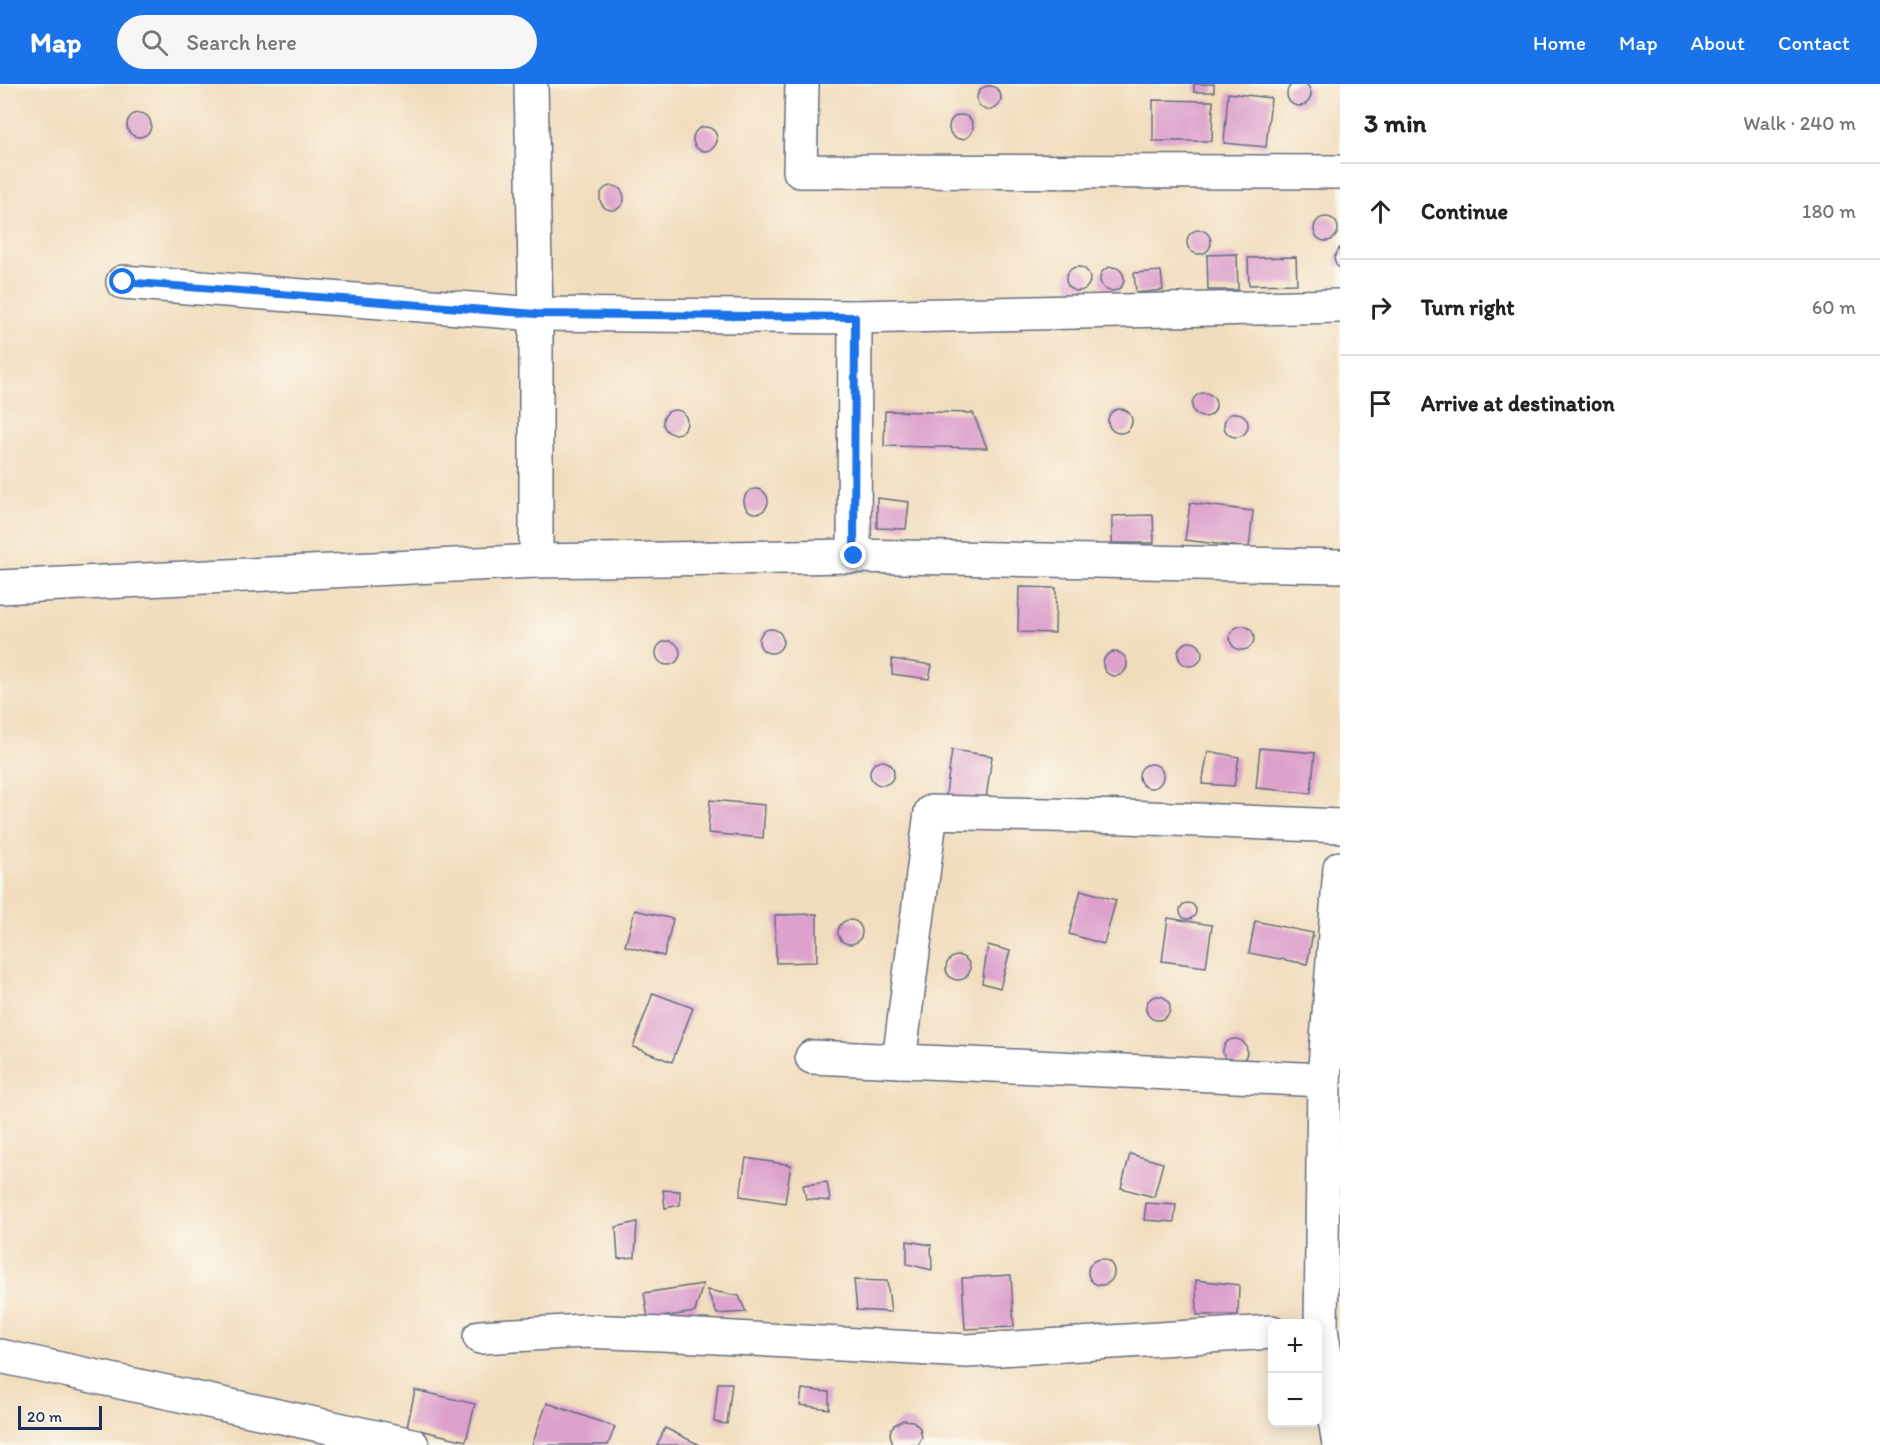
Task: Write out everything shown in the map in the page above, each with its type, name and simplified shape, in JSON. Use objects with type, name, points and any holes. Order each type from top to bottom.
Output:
[{"type":"street","points":[[531,84],[536,314],[536,561]]},
{"type":"street","points":[[802,84],[800,171],[1340,172]]},
{"type":"street","points":[[123,282],[536,314],[855,317],[1340,306]]},
{"type":"street","points":[[854,556],[855,317]]},
{"type":"street","points":[[0,587],[536,561],[854,556],[1340,566]]},
{"type":"street","points":[[900,1061],[932,812],[1340,826]]},
{"type":"street","points":[[1338,1445],[1326,1329],[1324,1080],[1340,868]]},
{"type":"street","points":[[812,1057],[1324,1080]]},
{"type":"street","points":[[480,1337],[584,1331],[967,1351],[1268,1332]]},
{"type":"street","points":[[0,1356],[412,1445]]},
{"type":"building","points":[[1299,82],[1307,86],[1311,94],[1307,102],[1299,106],[1291,102],[1287,94],[1291,86]]},
{"type":"building","points":[[1194,84],[1214,84],[1214,92],[1194,92]]},
{"type":"building","points":[[989,86],[994,87],[1000,93],[1000,103],[994,109],[989,110],[984,109],[978,103],[977,98],[978,93],[984,87]]},
{"type":"building","points":[[1228,93],[1271,98],[1266,147],[1224,143]]},
{"type":"building","points":[[1153,100],[1213,101],[1212,141],[1153,141]]},
{"type":"building","points":[[139,113],[144,114],[150,120],[150,130],[144,136],[139,137],[134,136],[128,130],[127,125],[128,120],[134,114]]},
{"type":"building","points":[[961,115],[966,116],[972,122],[972,132],[966,138],[961,139],[956,138],[950,132],[949,127],[950,122],[956,116]]},
{"type":"building","points":[[705,127],[710,128],[716,134],[716,144],[710,150],[705,151],[700,150],[694,144],[693,139],[694,134],[700,128]]},
{"type":"building","points":[[612,186],[617,187],[623,193],[623,203],[617,209],[612,210],[607,209],[601,203],[600,198],[601,193],[607,187]]},
{"type":"building","points":[[1326,217],[1331,218],[1337,224],[1337,234],[1331,240],[1326,241],[1321,240],[1315,234],[1314,229],[1315,224],[1321,218]]},
{"type":"building","points":[[1199,230],[1204,231],[1210,237],[1210,247],[1204,253],[1199,254],[1194,253],[1188,247],[1187,242],[1188,237],[1194,231]]},
{"type":"building","points":[[1340,247],[1340,268],[1336,265],[1334,258]]},
{"type":"building","points":[[1237,254],[1238,290],[1208,290],[1207,255]]},
{"type":"building","points":[[1296,257],[1297,284],[1249,285],[1248,258]]},
{"type":"building","points":[[1078,267],[1083,268],[1089,274],[1089,284],[1083,290],[1078,291],[1073,290],[1067,284],[1066,279],[1067,274],[1073,268]]},
{"type":"building","points":[[1112,267],[1117,268],[1123,274],[1123,284],[1117,290],[1112,291],[1107,290],[1101,284],[1100,279],[1101,274],[1107,268]]},
{"type":"building","points":[[1161,271],[1163,290],[1136,293],[1134,273]]},
{"type":"building","points":[[1204,393],[1209,394],[1215,400],[1215,410],[1209,416],[1204,417],[1199,416],[1193,410],[1192,405],[1193,400],[1199,394]]},
{"type":"building","points":[[1120,409],[1125,410],[1131,416],[1131,426],[1125,432],[1120,433],[1115,432],[1109,426],[1108,421],[1109,416],[1115,410]]},
{"type":"building","points":[[675,410],[680,411],[686,417],[686,427],[680,433],[675,434],[670,433],[664,427],[663,422],[664,417],[670,411]]},
{"type":"building","points":[[885,411],[973,413],[987,448],[884,446]]},
{"type":"building","points":[[1236,413],[1241,414],[1247,420],[1247,430],[1241,436],[1236,437],[1231,436],[1225,430],[1224,425],[1225,420],[1231,414]]},
{"type":"building","points":[[756,489],[761,490],[767,496],[767,506],[761,512],[756,513],[751,512],[745,506],[744,501],[745,496],[751,490]]},
{"type":"building","points":[[877,498],[909,502],[906,529],[877,528]]},
{"type":"building","points":[[1190,503],[1253,511],[1249,548],[1185,540]]},
{"type":"building","points":[[1153,515],[1154,543],[1112,543],[1112,516]]},
{"type":"building","points":[[1019,587],[1056,588],[1055,633],[1018,632]]},
{"type":"building","points":[[1242,626],[1247,627],[1253,633],[1253,643],[1247,649],[1242,650],[1237,649],[1231,643],[1230,638],[1231,633],[1237,627]]},
{"type":"building","points":[[771,629],[776,630],[782,636],[782,646],[776,652],[771,653],[766,652],[760,646],[759,641],[760,636],[766,630]]},
{"type":"building","points":[[668,641],[673,642],[679,648],[679,658],[673,664],[668,665],[663,664],[657,658],[656,653],[657,648],[663,642]]},
{"type":"building","points":[[1190,642],[1195,643],[1201,649],[1201,659],[1195,665],[1190,666],[1185,665],[1179,659],[1178,654],[1179,649],[1185,643]]},
{"type":"building","points":[[1115,652],[1120,653],[1126,659],[1126,669],[1120,675],[1115,676],[1110,675],[1104,669],[1103,664],[1104,659],[1110,653]]},
{"type":"building","points":[[892,659],[932,665],[929,679],[892,674]]},
{"type":"building","points":[[1260,748],[1315,753],[1311,793],[1256,788]]},
{"type":"building","points":[[952,750],[992,756],[985,806],[945,801]]},
{"type":"building","points":[[1208,751],[1239,757],[1234,786],[1202,784]]},
{"type":"building","points":[[882,761],[891,764],[894,773],[891,782],[882,785],[873,782],[870,773],[873,764]]},
{"type":"building","points":[[1151,764],[1156,765],[1162,771],[1162,781],[1156,787],[1151,788],[1146,787],[1140,781],[1139,776],[1140,771],[1146,765]]},
{"type":"building","points":[[710,800],[765,805],[763,838],[708,833]]},
{"type":"building","points":[[1081,890],[1116,900],[1104,944],[1069,934]]},
{"type":"building","points":[[1185,903],[1191,903],[1196,911],[1194,917],[1185,919],[1180,914],[1180,908]]},
{"type":"building","points":[[635,910],[673,919],[664,956],[625,946]]},
{"type":"building","points":[[817,914],[817,962],[776,963],[775,915]]},
{"type":"building","points":[[1168,918],[1212,925],[1206,967],[1162,961]]},
{"type":"building","points":[[850,920],[855,921],[861,927],[861,937],[855,943],[850,944],[845,943],[839,937],[838,932],[839,927],[845,921]]},
{"type":"building","points":[[1255,921],[1313,933],[1307,964],[1249,953]]},
{"type":"building","points":[[988,945],[1010,951],[1000,988],[982,983]]},
{"type":"building","points":[[958,956],[963,957],[969,963],[969,973],[963,979],[958,980],[953,979],[947,973],[946,968],[947,963],[953,957]]},
{"type":"building","points":[[653,993],[693,1008],[672,1062],[633,1047]]},
{"type":"building","points":[[1158,996],[1163,997],[1169,1003],[1169,1013],[1163,1019],[1158,1020],[1153,1019],[1147,1013],[1146,1008],[1147,1003],[1153,997]]},
{"type":"building","points":[[1235,1039],[1243,1043],[1247,1051],[1243,1059],[1235,1063],[1227,1059],[1223,1051],[1227,1043]]},
{"type":"building","points":[[1130,1154],[1163,1163],[1154,1197],[1121,1188]]},
{"type":"building","points":[[746,1158],[791,1165],[785,1203],[740,1196]]},
{"type":"building","points":[[827,1182],[830,1201],[806,1199],[803,1185]]},
{"type":"building","points":[[663,1190],[680,1191],[680,1205],[665,1208]]},
{"type":"building","points":[[1146,1203],[1176,1205],[1174,1222],[1144,1220]]},
{"type":"building","points":[[637,1222],[635,1257],[618,1259],[616,1227]]},
{"type":"building","points":[[907,1241],[931,1245],[932,1270],[907,1264]]},
{"type":"building","points":[[1101,1259],[1110,1263],[1114,1272],[1110,1281],[1101,1285],[1092,1281],[1088,1272],[1092,1263]]},
{"type":"building","points":[[1011,1275],[1014,1327],[965,1329],[962,1278]]},
{"type":"building","points":[[854,1280],[887,1281],[891,1312],[857,1310]]},
{"type":"building","points":[[1196,1280],[1239,1285],[1238,1315],[1197,1315]]},
{"type":"building","points":[[703,1284],[695,1312],[648,1319],[644,1293]]},
{"type":"building","points":[[707,1290],[739,1296],[746,1312],[717,1314]]},
{"type":"building","points":[[718,1383],[732,1383],[727,1424],[714,1422]]},
{"type":"building","points":[[802,1389],[829,1392],[829,1409],[800,1405]]},
{"type":"building","points":[[415,1390],[475,1404],[466,1441],[407,1427]]},
{"type":"building","points":[[547,1403],[615,1427],[608,1445],[532,1445]]},
{"type":"building","points":[[903,1420],[913,1421],[920,1428],[922,1438],[918,1445],[893,1445],[891,1429]]},
{"type":"building","points":[[665,1428],[700,1445],[657,1445]]},
{"type":"route","points":[[123,282],[536,314],[855,317],[854,556]]}]
